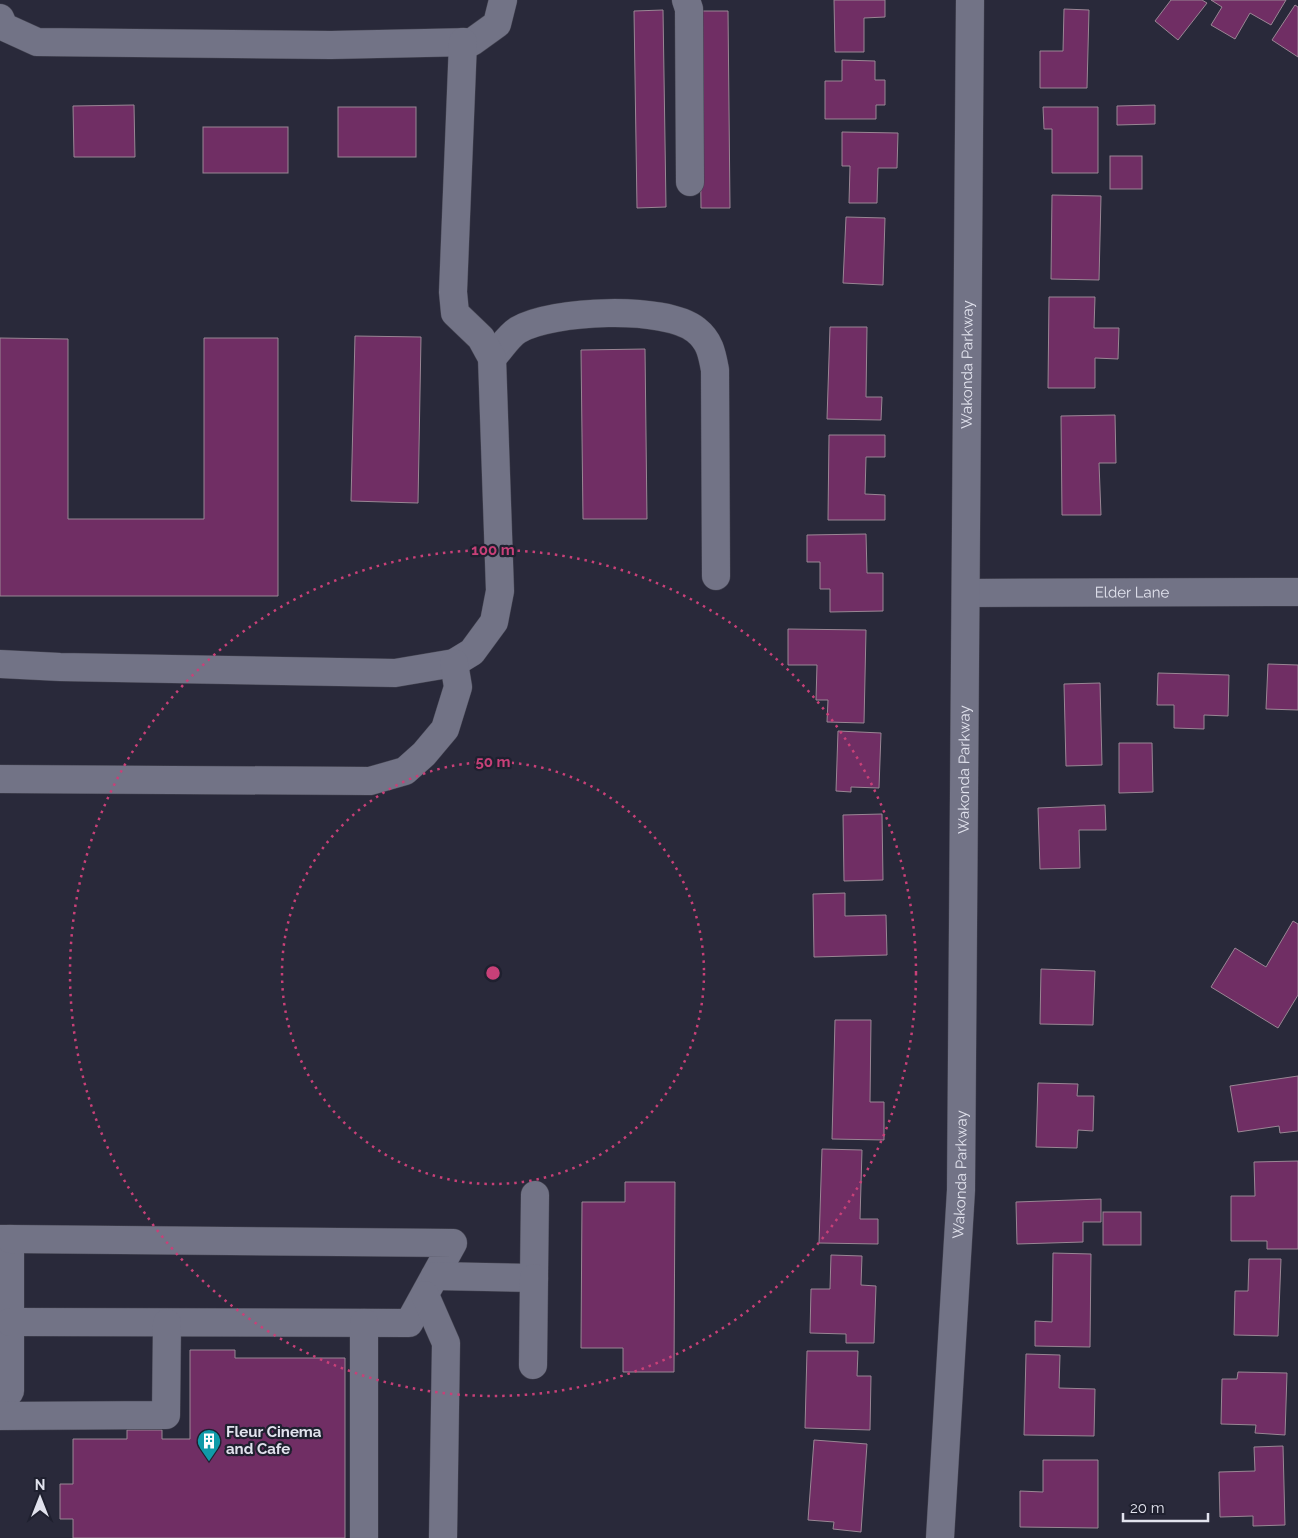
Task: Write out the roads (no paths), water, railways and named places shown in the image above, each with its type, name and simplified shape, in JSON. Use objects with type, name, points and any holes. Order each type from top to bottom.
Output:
[{"type":"street","points":[[0,18],[4,27],[37,42],[330,45],[472,42],[497,24],[503,0]]},
{"type":"street","points":[[686,0],[688,9],[690,182]]},
{"type":"street","name":"Wakonda Parkway","points":[[940,1538],[961,1190],[970,0]]},
{"type":"street","points":[[0,664],[395,673],[454,663],[472,652],[494,622],[500,591],[492,358],[481,338],[455,313],[453,292],[463,42]]},
{"type":"street","points":[[492,358],[517,331],[544,320],[572,315],[623,313],[659,316],[684,322],[697,330],[710,345],[715,370],[716,576]]},
{"type":"street","name":"Elder Lane","points":[[966,593],[1298,592]]},
{"type":"street","points":[[0,779],[370,782],[405,771],[424,754],[445,729],[458,687],[454,663]]},
{"type":"street","points":[[533,1365],[535,1195]]},
{"type":"street","points":[[0,1405],[10,1391],[10,1322],[5,1239],[453,1243],[409,1323],[10,1322]]},
{"type":"street","points":[[430,1285],[534,1278]]},
{"type":"street","points":[[430,1285],[446,1342],[443,1538]]},
{"type":"street","points":[[0,1416],[166,1415],[167,1323]]},
{"type":"street","points":[[364,1323],[364,1538]]},
{"type":"place","name":"Fleur Cinema and Cafe","points":[[209,1462]]}]
